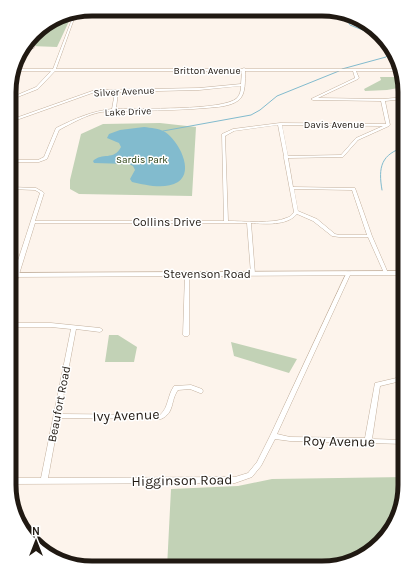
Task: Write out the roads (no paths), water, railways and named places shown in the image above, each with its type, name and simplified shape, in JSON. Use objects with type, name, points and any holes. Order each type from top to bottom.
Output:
[{"type":"street","points":[[16,97],[37,88],[54,70],[73,19]]},
{"type":"street","name":"Britton Avenue","points":[[20,70],[395,70]]},
{"type":"street","name":"Lake Drive","points":[[16,161],[42,160],[46,158],[57,129],[97,113],[114,110],[176,109],[231,104],[239,98],[243,85],[244,70]]},
{"type":"street","points":[[354,70],[357,78],[313,99],[383,100],[398,99]]},
{"type":"street","name":"Silver Avenue","points":[[16,119],[95,91],[199,88],[243,85]]},
{"type":"street","points":[[114,110],[117,90]]},
{"type":"street","points":[[285,156],[342,156],[357,139],[388,125],[383,100]]},
{"type":"street","points":[[280,124],[296,212],[315,220],[334,235],[370,236]]},
{"type":"street","name":"Davis Avenue","points":[[226,222],[223,135],[233,130],[280,124],[388,125]]},
{"type":"street","points":[[16,188],[31,188],[39,190],[42,193],[16,267]]},
{"type":"street","points":[[292,188],[354,189],[370,236],[386,273]]},
{"type":"street","name":"Collins Drive","points":[[33,222],[275,222],[286,220],[295,215],[296,212]]},
{"type":"street","points":[[249,222],[253,274]]},
{"type":"street","name":"Higginson Road","points":[[16,481],[235,480],[245,478],[254,471],[273,436],[349,273]]},
{"type":"street","name":"Stevenson Road","points":[[16,275],[398,273]]},
{"type":"street","points":[[186,335],[187,274]]},
{"type":"street","points":[[16,325],[74,327],[100,330]]},
{"type":"street","name":"Beaufort Road","points":[[44,481],[74,327]]},
{"type":"street","points":[[368,441],[377,384],[398,380]]},
{"type":"street","name":"Ivy Avenue","points":[[57,416],[161,417],[169,410],[173,391],[176,388],[191,387],[200,392]]},
{"type":"street","name":"Roy Avenue","points":[[273,436],[290,439],[398,442]]},
{"type":"water","points":[[144,127],[158,129],[165,132],[179,148],[185,163],[185,171],[183,177],[178,182],[167,186],[161,186],[132,182],[130,179],[135,170],[133,166],[129,164],[94,163],[93,161],[96,158],[115,154],[121,147],[119,143],[107,138],[109,134],[120,130]]},
{"type":"waterway","points":[[348,21],[350,25],[368,32]]},
{"type":"waterway","points":[[342,69],[386,57],[388,55]]},
{"type":"waterway","points":[[163,131],[251,115],[260,110],[277,96],[339,71]]},
{"type":"waterway","points":[[382,190],[381,168],[383,162],[391,153],[398,150]]},
{"type":"park label","name":"Sardis Park","points":[[142,159]]}]
